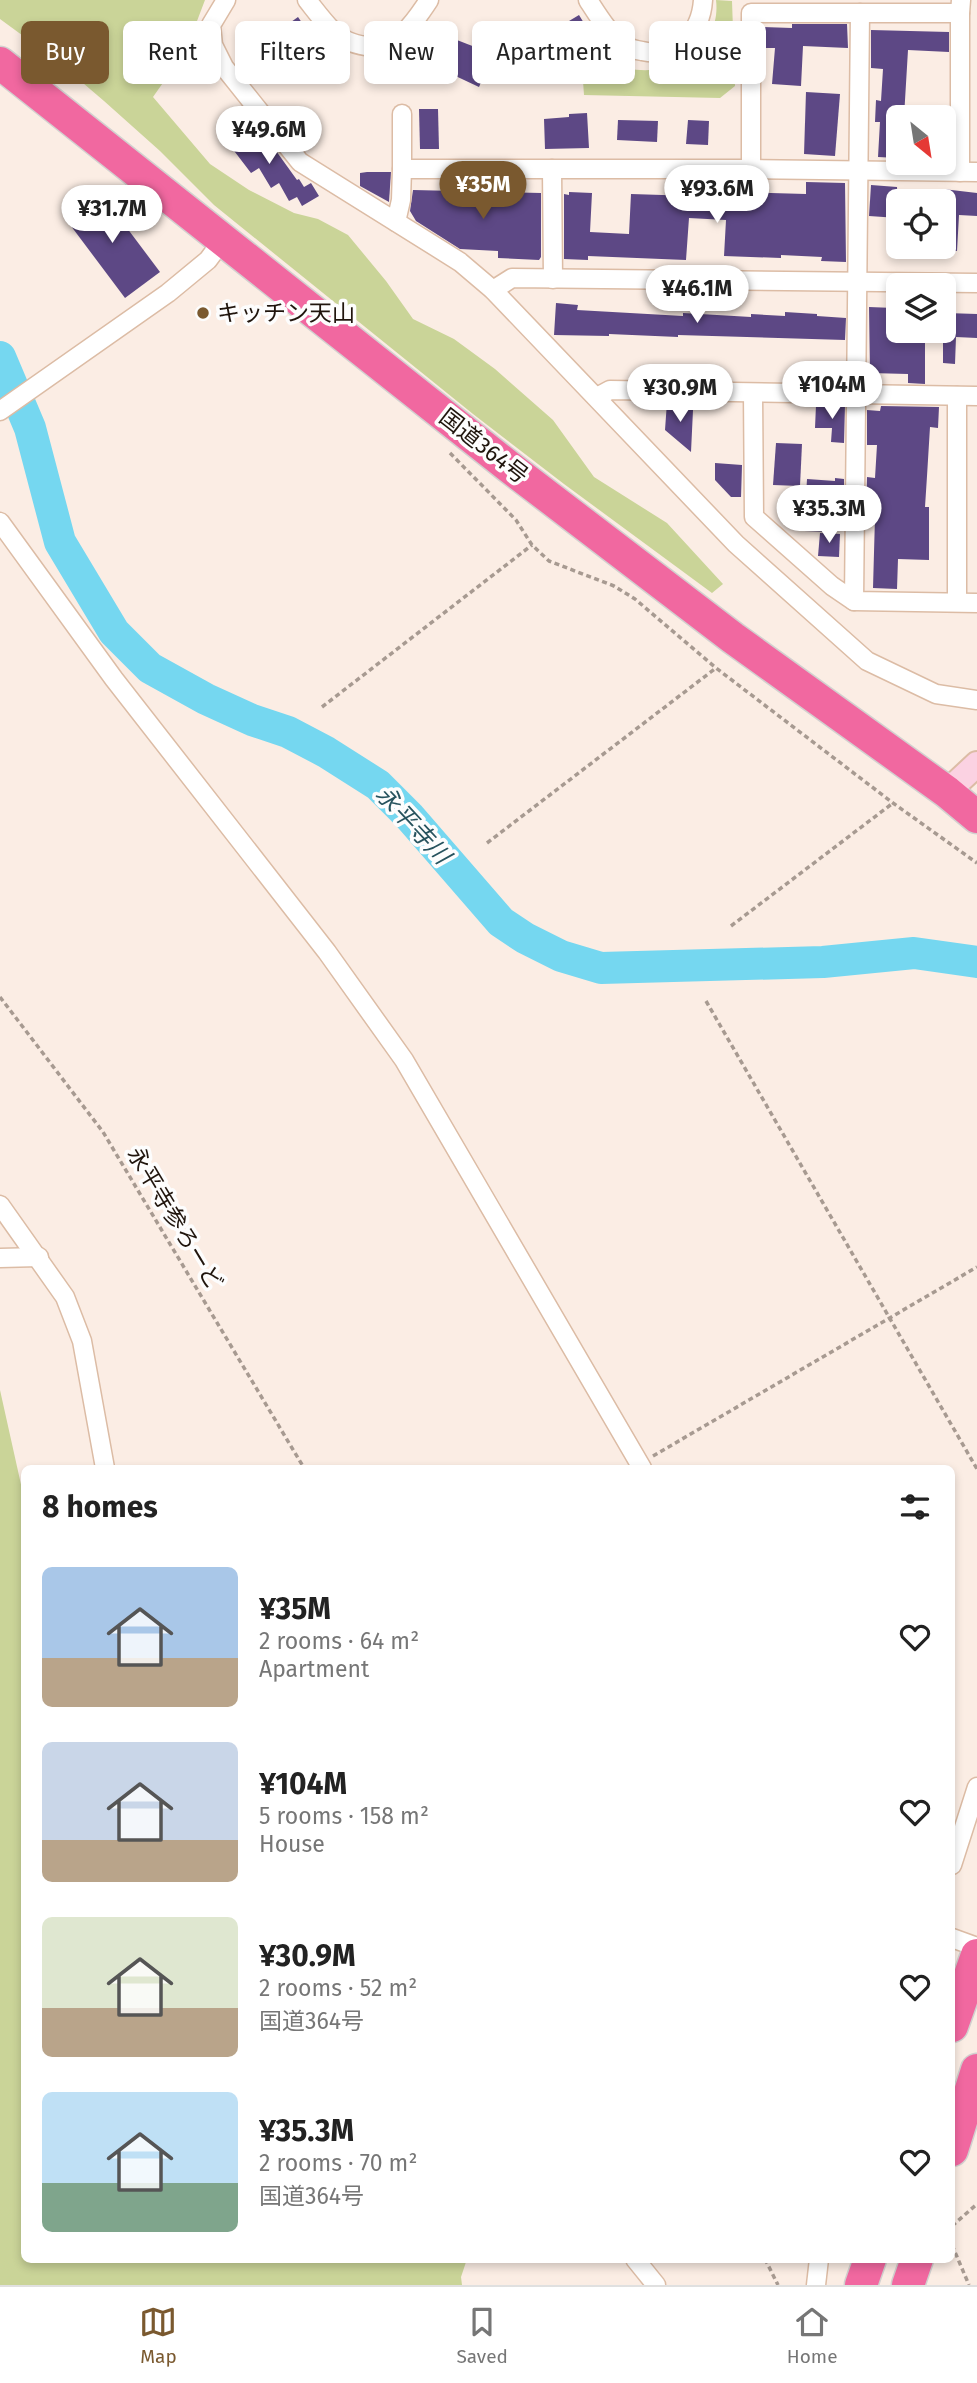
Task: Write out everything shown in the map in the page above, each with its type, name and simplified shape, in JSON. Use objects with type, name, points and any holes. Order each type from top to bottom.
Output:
[{"type":"highway","name":"国道364号","points":[[5,76],[222,241],[497,458],[722,629],[947,792],[977,817]]},
{"type":"highway","points":[[955,2017],[977,1955]]},
{"type":"highway","points":[[955,2140],[977,2070]]},
{"type":"highway","points":[[861,2285],[869,2263]]},
{"type":"highway","points":[[908,2285],[915,2263]]},
{"type":"main road","points":[[947,792],[977,764]]},
{"type":"street","points":[[226,0],[211,25],[213,45],[224,67],[300,162],[460,262],[494,290],[736,544],[867,661],[936,695],[977,700]]},
{"type":"street","points":[[307,0],[333,32],[351,44],[376,47],[395,41],[413,23],[429,0]]},
{"type":"street","points":[[588,0],[609,32],[629,48],[652,54],[674,50],[690,37],[702,15],[703,0]]},
{"type":"street","points":[[402,169],[968,172],[961,6],[860,13],[751,13],[751,169]]},
{"type":"street","points":[[854,601],[860,13]]},
{"type":"street","points":[[397,222],[401,200],[402,114]]},
{"type":"street","points":[[552,169],[553,279]]},
{"type":"street","points":[[1,410],[168,293],[208,260],[222,241]]},
{"type":"street","points":[[494,290],[512,278],[977,282]]},
{"type":"street","points":[[597,397],[610,390],[977,396]]},
{"type":"street","points":[[752,393],[754,517],[832,586],[854,601],[977,603]]},
{"type":"street","points":[[957,396],[957,602]]},
{"type":"street","points":[[0,522],[114,679],[327,952],[404,1060],[639,1465]]},
{"type":"street","points":[[0,1205],[65,1297],[82,1341],[104,1465]]},
{"type":"street","points":[[0,1258],[39,1257]]},
{"type":"street","points":[[955,1856],[977,1787]]},
{"type":"street","points":[[955,1939],[977,1947]]},
{"type":"street","points":[[638,2263],[656,2285]]},
{"type":"street","points":[[816,2285],[819,2263]]},
{"type":"path","points":[[444,446],[516,520],[532,545],[549,561],[614,586],[635,599],[716,668],[893,803],[977,863]]},
{"type":"path","points":[[322,707],[532,545]]},
{"type":"path","points":[[488,843],[716,668]]},
{"type":"path","points":[[731,926],[893,803]]},
{"type":"path","name":"永平寺参ろーど","points":[[0,997],[103,1132],[302,1465]]},
{"type":"path","points":[[706,1002],[977,1469]]},
{"type":"path","points":[[642,1465],[977,1266]]},
{"type":"path","points":[[955,2223],[977,2204]]},
{"type":"path","points":[[955,2252],[969,2285]]},
{"type":"path","points":[[767,2263],[778,2285]]},
{"type":"green space","points":[[0,0],[205,0],[197,21],[123,21],[123,84],[162,84],[153,97],[210,164],[249,190],[294,213],[318,219],[348,235],[413,319],[454,339],[495,369],[553,420],[594,477],[667,523],[723,584],[712,593],[564,484],[214,205],[160,151],[84,84],[109,84],[109,21],[21,21],[21,34],[0,19]]},
{"type":"green space","points":[[716,0],[732,1],[733,21],[714,21]]},
{"type":"green space","points":[[635,69],[647,70],[649,84],[735,86],[720,98],[584,95],[583,84],[635,84]]},
{"type":"green space","points":[[0,1390],[21,1484],[21,2263],[466,2263],[461,2277],[462,2285],[0,2285]]},
{"type":"building","points":[[579,15],[583,21],[569,21]]},
{"type":"building","points":[[792,24],[847,24],[848,48],[803,46],[801,86],[772,84],[775,48],[766,48],[766,27],[792,28]]},
{"type":"building","points":[[871,30],[949,32],[949,52],[908,50],[905,105],[886,105],[886,157],[878,157],[880,122],[875,122],[876,100],[881,101],[883,69],[871,68]]},
{"type":"building","points":[[458,40],[472,46],[472,84],[458,77]]},
{"type":"building","points":[[806,92],[840,94],[835,156],[804,154]]},
{"type":"building","points":[[419,109],[438,109],[439,149],[420,149]]},
{"type":"building","points":[[587,113],[589,148],[545,149],[544,119]]},
{"type":"building","points":[[618,120],[658,121],[657,142],[617,140]]},
{"type":"building","points":[[688,120],[709,121],[708,145],[686,144]]},
{"type":"building","points":[[236,125],[253,147],[266,137],[297,180],[299,179],[304,187],[311,183],[319,196],[302,206],[297,197],[289,201],[279,183],[271,188],[259,168],[251,173],[222,135]]},
{"type":"building","points":[[391,172],[389,202],[360,186],[360,173]]},
{"type":"building","points":[[806,182],[845,183],[846,262],[821,261],[822,257],[724,256],[726,220],[689,218],[686,260],[588,256],[588,260],[564,259],[564,194],[569,195],[569,192],[592,193],[590,232],[629,234],[631,194],[694,196],[694,191],[806,194]]},
{"type":"building","points":[[871,185],[897,187],[886,189],[886,217],[869,216]]},
{"type":"building","points":[[413,190],[541,193],[541,257],[539,260],[498,258],[498,251],[460,249],[416,221],[410,211]]},
{"type":"building","points":[[956,191],[977,193],[977,216],[959,215],[957,251]]},
{"type":"building","points":[[100,192],[160,272],[125,298],[65,218]]},
{"type":"building","points":[[556,303],[578,305],[577,310],[683,316],[683,313],[751,317],[751,314],[785,316],[785,312],[817,314],[846,318],[845,340],[678,335],[554,335]]},
{"type":"building","points":[[869,307],[886,308],[886,343],[925,343],[925,384],[908,383],[908,374],[870,373]]},
{"type":"building","points":[[956,313],[977,314],[977,338],[956,337]]},
{"type":"building","points":[[943,343],[956,343],[955,364],[943,363]]},
{"type":"building","points":[[667,402],[681,403],[681,409],[693,410],[691,452],[665,430]]},
{"type":"building","points":[[816,405],[845,405],[844,443],[831,442],[832,428],[815,428]]},
{"type":"building","points":[[881,406],[939,407],[938,428],[930,427],[925,507],[929,507],[929,560],[898,559],[897,589],[873,588],[875,517],[866,517],[867,477],[875,478],[877,445],[867,445],[867,410],[880,411]]},
{"type":"building","points":[[776,443],[802,444],[800,486],[773,485]]},
{"type":"building","points":[[715,463],[742,465],[741,497],[731,497],[715,480]]},
{"type":"building","points":[[835,478],[844,479],[844,497],[834,497],[832,532],[804,531],[807,479],[835,481]]},
{"type":"building","points":[[820,533],[840,534],[839,557],[818,556]]},
{"type":"waterway","name":"永平寺川","points":[[0,357],[30,428],[60,542],[114,632],[150,668],[206,699],[252,720],[288,732],[378,785],[409,816],[501,922],[525,938],[561,956],[601,968],[823,962],[914,953],[977,962]]},
{"type":"place","name":"キッチン天山","points":[[203,313]]}]
